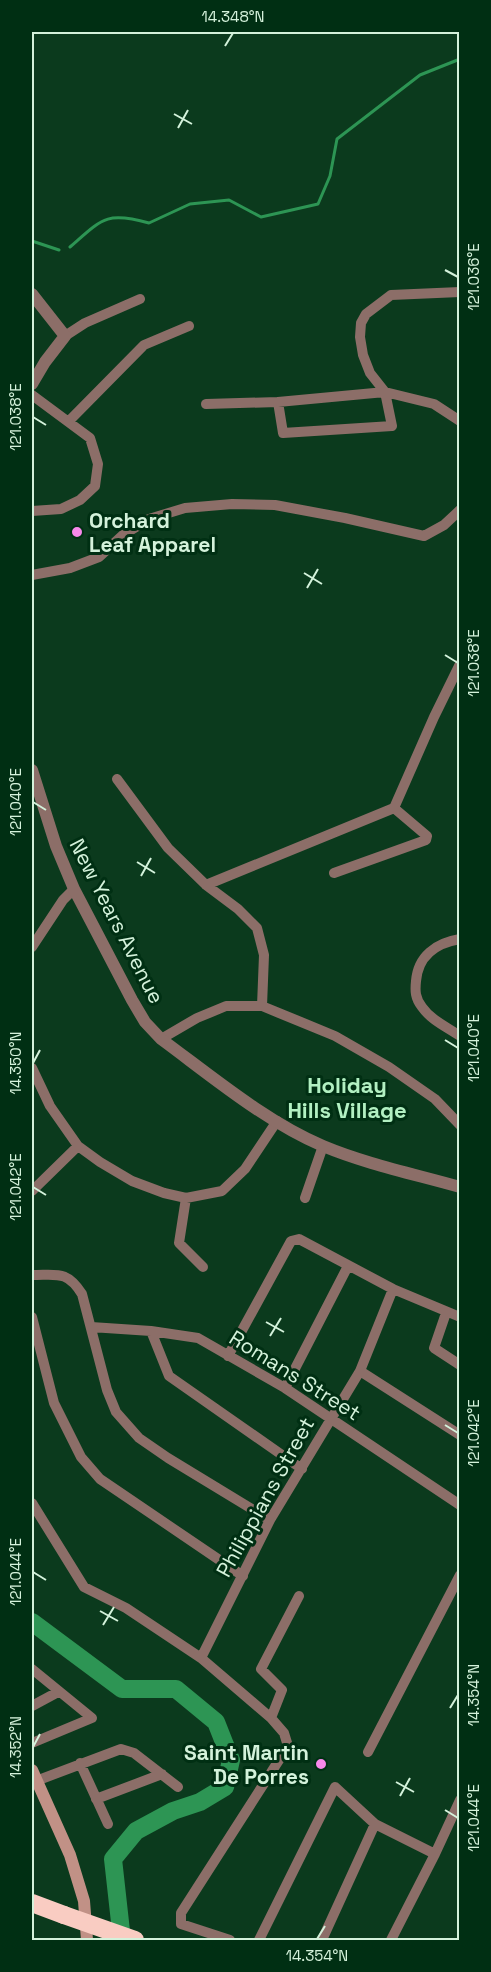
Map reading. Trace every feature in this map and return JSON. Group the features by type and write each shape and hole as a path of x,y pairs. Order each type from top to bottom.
{"highway":[{"path":"32,1903 135,1941"}],"main road":[{"path":"34,1776 70,1855 84,1901 87,1941"}],"street":[{"path":"278,402 283,433 392,426 385,392 370,373 363,355 360,337 361,323 366,315 390,294 459,292"},
{"path":"32,294 65,336"},
{"path":"32,384 65,336 85,323 140,299"},
{"path":"69,421 144,345 189,326"},
{"path":"206,404 278,402 385,392 434,404 459,421"},
{"path":"32,395 90,438 98,465 95,486 80,500 61,509 32,511"},
{"path":"32,575 70,568 99,557 123,535 149,519 185,508 232,504 275,505 424,536 444,525 459,510"},
{"path":"207,885 394,808 459,664"},
{"name":"New Years Avenue","path":"32,770 56,846 74,889 132,1000 146,1022 161,1039 277,1121 323,1146 389,1168 459,1187"},
{"path":"117,778 168,848 257,928 264,955 262,1006"},
{"path":"334,873 426,840 427,836 394,808"},
{"path":"32,946 63,900 74,889"},
{"path":"459,939 440,944 427,953 419,963 415,996 432,1018 459,1036"},
{"path":"161,1039 197,1018 226,1006 262,1006 335,1036 389,1067 435,1099 459,1125"},
{"path":"32,1068 50,1106 78,1146 132,1181 164,1193 186,1198 222,1191 245,1169 277,1121"},
{"path":"32,1191 78,1146"},
{"path":"305,1198 323,1146"},
{"path":"186,1198 179,1243 203,1267"},
{"path":"228,1356 291,1242 299,1239 393,1289 459,1317"},
{"path":"285,1388 348,1266"},
{"path":"32,1275 62,1275 74,1282 82,1294 106,1390 116,1412 139,1438 270,1520"},
{"name":"Philippians Street","path":"201,1658 270,1520 360,1371 393,1289"},
{"path":"446,1313 434,1348 459,1365"},
{"path":"32,1317 54,1403 81,1457 100,1479 243,1576"},
{"name":"Romans Street","path":"91,1327 151,1331 198,1338 285,1388 459,1506"},
{"path":"151,1331 169,1377 302,1469"},
{"path":"360,1371 459,1436"},
{"path":"32,1503 84,1587 126,1608 201,1658 271,1718 284,1733 288,1746 181,1913 181,1924 231,1941"},
{"path":"368,1752 459,1575"},
{"path":"271,1718 282,1690 261,1669 299,1596"},
{"path":"32,1669 92,1718 32,1743"},
{"path":"32,1706 58,1692"},
{"path":"34,1776 126,1749 177,1787"},
{"path":"80,1763 108,1824"},
{"path":"96,1799 162,1774"},
{"path":"259,1941 335,1787 375,1824 435,1854"},
{"path":"391,1941 459,1802"},
{"path":"322,1941 375,1824"}],"waterway":[{"path":"70,247 105,220 123,218 149,223 190,204 229,200 261,217 318,204 330,176 337,139 420,75 460,59"},
{"path":"32,241 59,250"},
{"path":"32,1622 122,1689 176,1689 216,1722 231,1760 225,1787 200,1802 173,1811 136,1831 113,1859 122,1940"}],"place":[{"name":"Orchard Leaf Apparel","path":"77,532"},
{"name":"Saint Martin De Porres","path":"321,1764"}],"district":[{"name":"Holiday Hills Village","path":"347,1098"}]}
